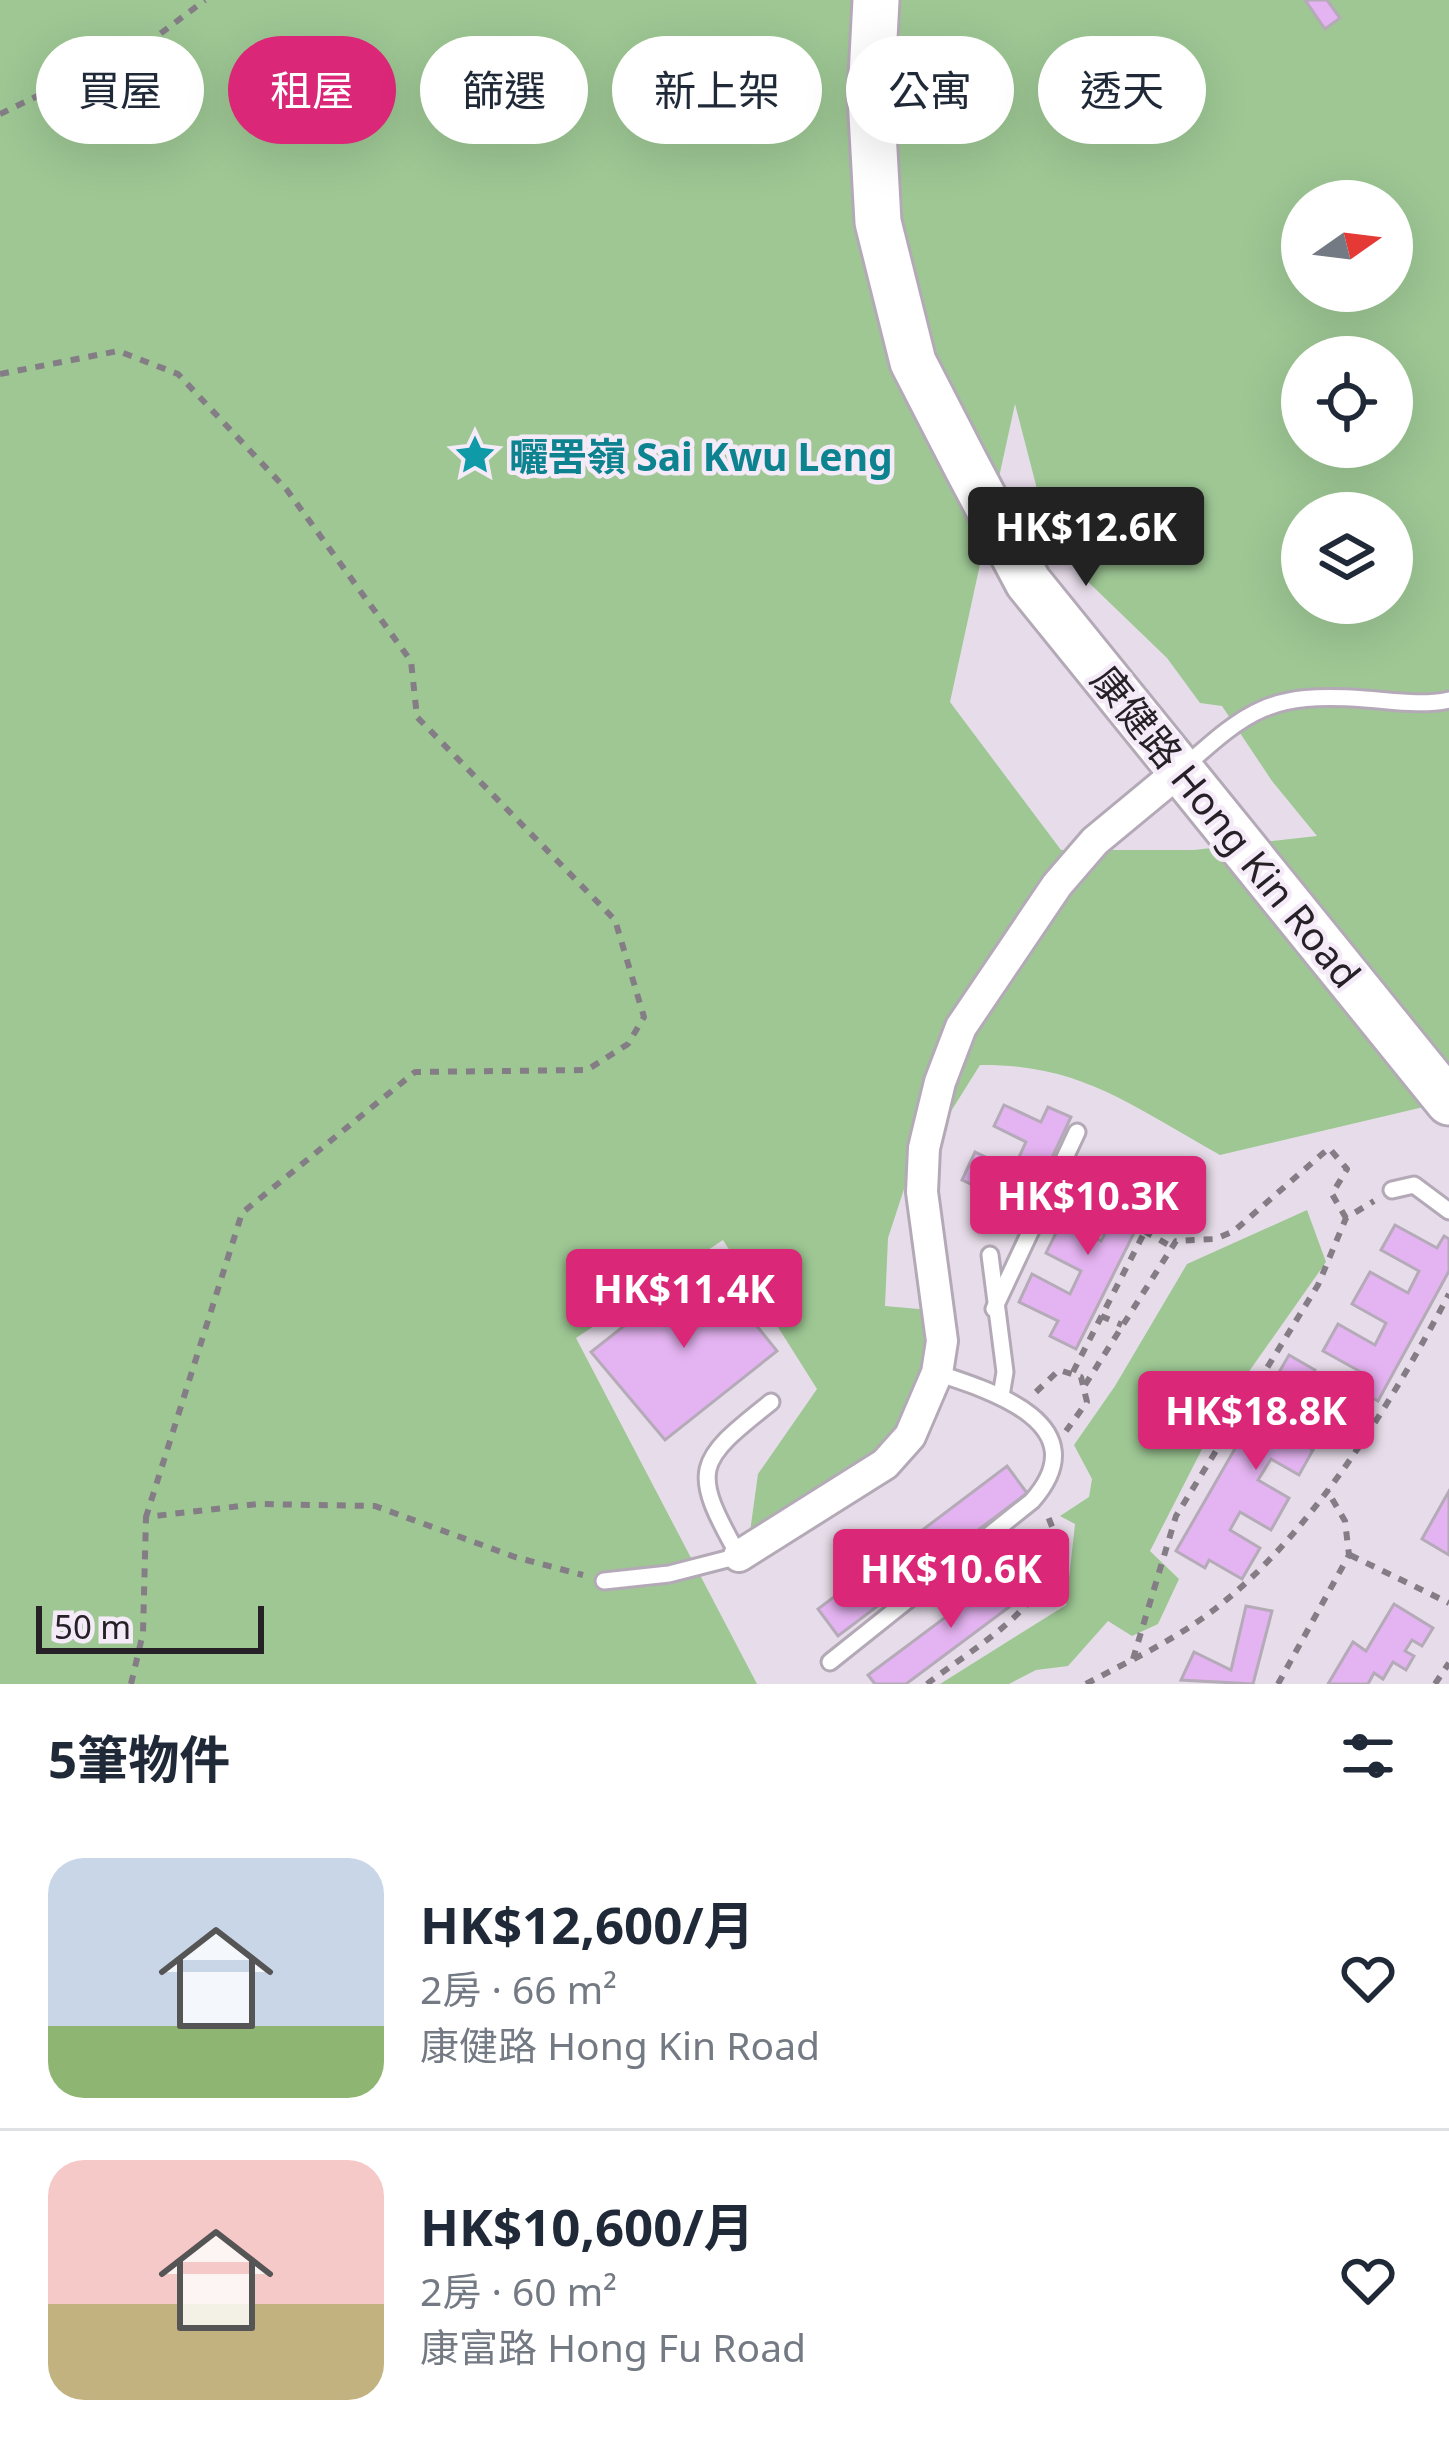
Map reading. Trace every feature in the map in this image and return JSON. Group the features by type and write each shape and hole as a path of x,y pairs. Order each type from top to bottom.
{"street":[{"name":"康健路 Hong Kin Road","path":"876,0 871,95 878,222 913,362 1028,582 1449,1102"},
{"path":"739,1556 898,1452 925,1407 937,1372 942,1312 922,1192 924,1148 940,1082 961,1027 1057,885 1095,841 1182,769"}],"lane":[{"path":"1182,769 1235,722 1262,706 1348,698 1432,704 1449,700"},
{"path":"994,1309 1078,1132"},
{"path":"1392,1190 1414,1185 1449,1210"},
{"path":"990,1255 1005,1378 1001,1396"},
{"path":"830,1662 1037,1496 1050,1473 1048,1435 1035,1415 1001,1396 937,1372"},
{"path":"604,1581 669,1574 739,1556 711,1502 707,1466 720,1442 771,1402"}],"path":[{"path":"0,114 148,43 205,0"},
{"path":"0,374 118,351 178,374 286,490 411,661 417,717 615,920 644,1017 628,1044 587,1070 415,1072 242,1214 146,1517 142,1633 131,1684"},
{"path":"1085,1385 1172,1247 1185,1238 1215,1239 1234,1231 1329,1148 1347,1169 1332,1194 1346,1218"},
{"path":"1133,1659 1176,1516 1318,1286 1346,1218 1392,1190"},
{"path":"1072,1372 1164,1194"},
{"path":"1144,1232 1172,1247"},
{"path":"1086,1684 1193,1625 1255,1575 1327,1490 1422,1345 1449,1294"},
{"path":"1101,1316 1122,1325"},
{"path":"1030,1399 1054,1373 1072,1372 1085,1385 1087,1402 1060,1438"},
{"path":"1278,1684 1349,1555 1345,1521 1327,1490"},
{"path":"146,1517 258,1504 375,1506 515,1557 604,1581"},
{"path":"1349,1555 1449,1603"},
{"path":"1435,1684 1449,1663"}],"green space":[{"path":"0,0 1449,0 1449,1101 1220,1155 1078,1080 980,1065 906,1183 888,1238 885,1306 930,1310 922,1368 887,1448 749,1539 758,1474 817,1389 723,1240 576,1338 757,1684 0,1684","holes":["1015,404 1045,520 1083,577 1167,658 1200,703 1222,706 1272,781 1317,836 1194,850 1061,850 950,702"]},
{"path":"1307,1210 1326,1262 1222,1410 1150,1551 1179,1579 1158,1624 1132,1636 1108,1621 1068,1666 1036,1670 1009,1684 940,1684 1066,1605 1075,1524 1060,1516 1089,1497 1092,1479 1074,1445 1187,1264"}],"building":[{"path":"1305,0 1327,0 1340,18 1325,29"},
{"path":"1004,1105 1041,1122 1048,1107 1071,1117 1019,1228 992,1215 1001,1198 962,1180 975,1152 1013,1170 1026,1142 994,1126"},
{"path":"1086,1173 1129,1195 1135,1182 1155,1191 1076,1349 1050,1336 1058,1321 1019,1302 1032,1274 1070,1294 1081,1271 1046,1253 1062,1221 1101,1241 1113,1219 1073,1199"},
{"path":"1395,1225 1437,1248 1444,1236 1449,1239 1449,1271 1378,1401 1353,1387 1361,1372 1323,1351 1338,1324 1375,1345 1386,1323 1352,1304 1370,1272 1408,1293 1419,1271 1381,1250"},
{"path":"705,1262 777,1351 665,1440 591,1352"},
{"path":"1289,1355 1315,1370 1310,1380 1342,1400 1330,1420 1297,1402 1281,1430 1313,1450 1299,1475 1271,1459 1258,1480 1289,1498 1271,1530 1240,1512 1230,1530 1260,1548 1242,1579 1209,1560 1205,1568 1176,1551"},
{"path":"1007,1466 1027,1493 838,1636 818,1609"},
{"path":"1449,1491 1449,1555 1422,1539"},
{"path":"1010,1569 1028,1593 906,1684 875,1684 868,1675"},
{"path":"1394,1604 1433,1628 1422,1646 1412,1640 1405,1651 1414,1656 1406,1670 1393,1662 1383,1679 1374,1673 1368,1684 1328,1684 1353,1642 1366,1651"},
{"path":"1246,1606 1272,1611 1253,1684 1181,1680 1194,1652 1231,1670"}],"place":[{"name":"曬罟嶺 Sai Kwu Leng","path":"475,455"}]}
